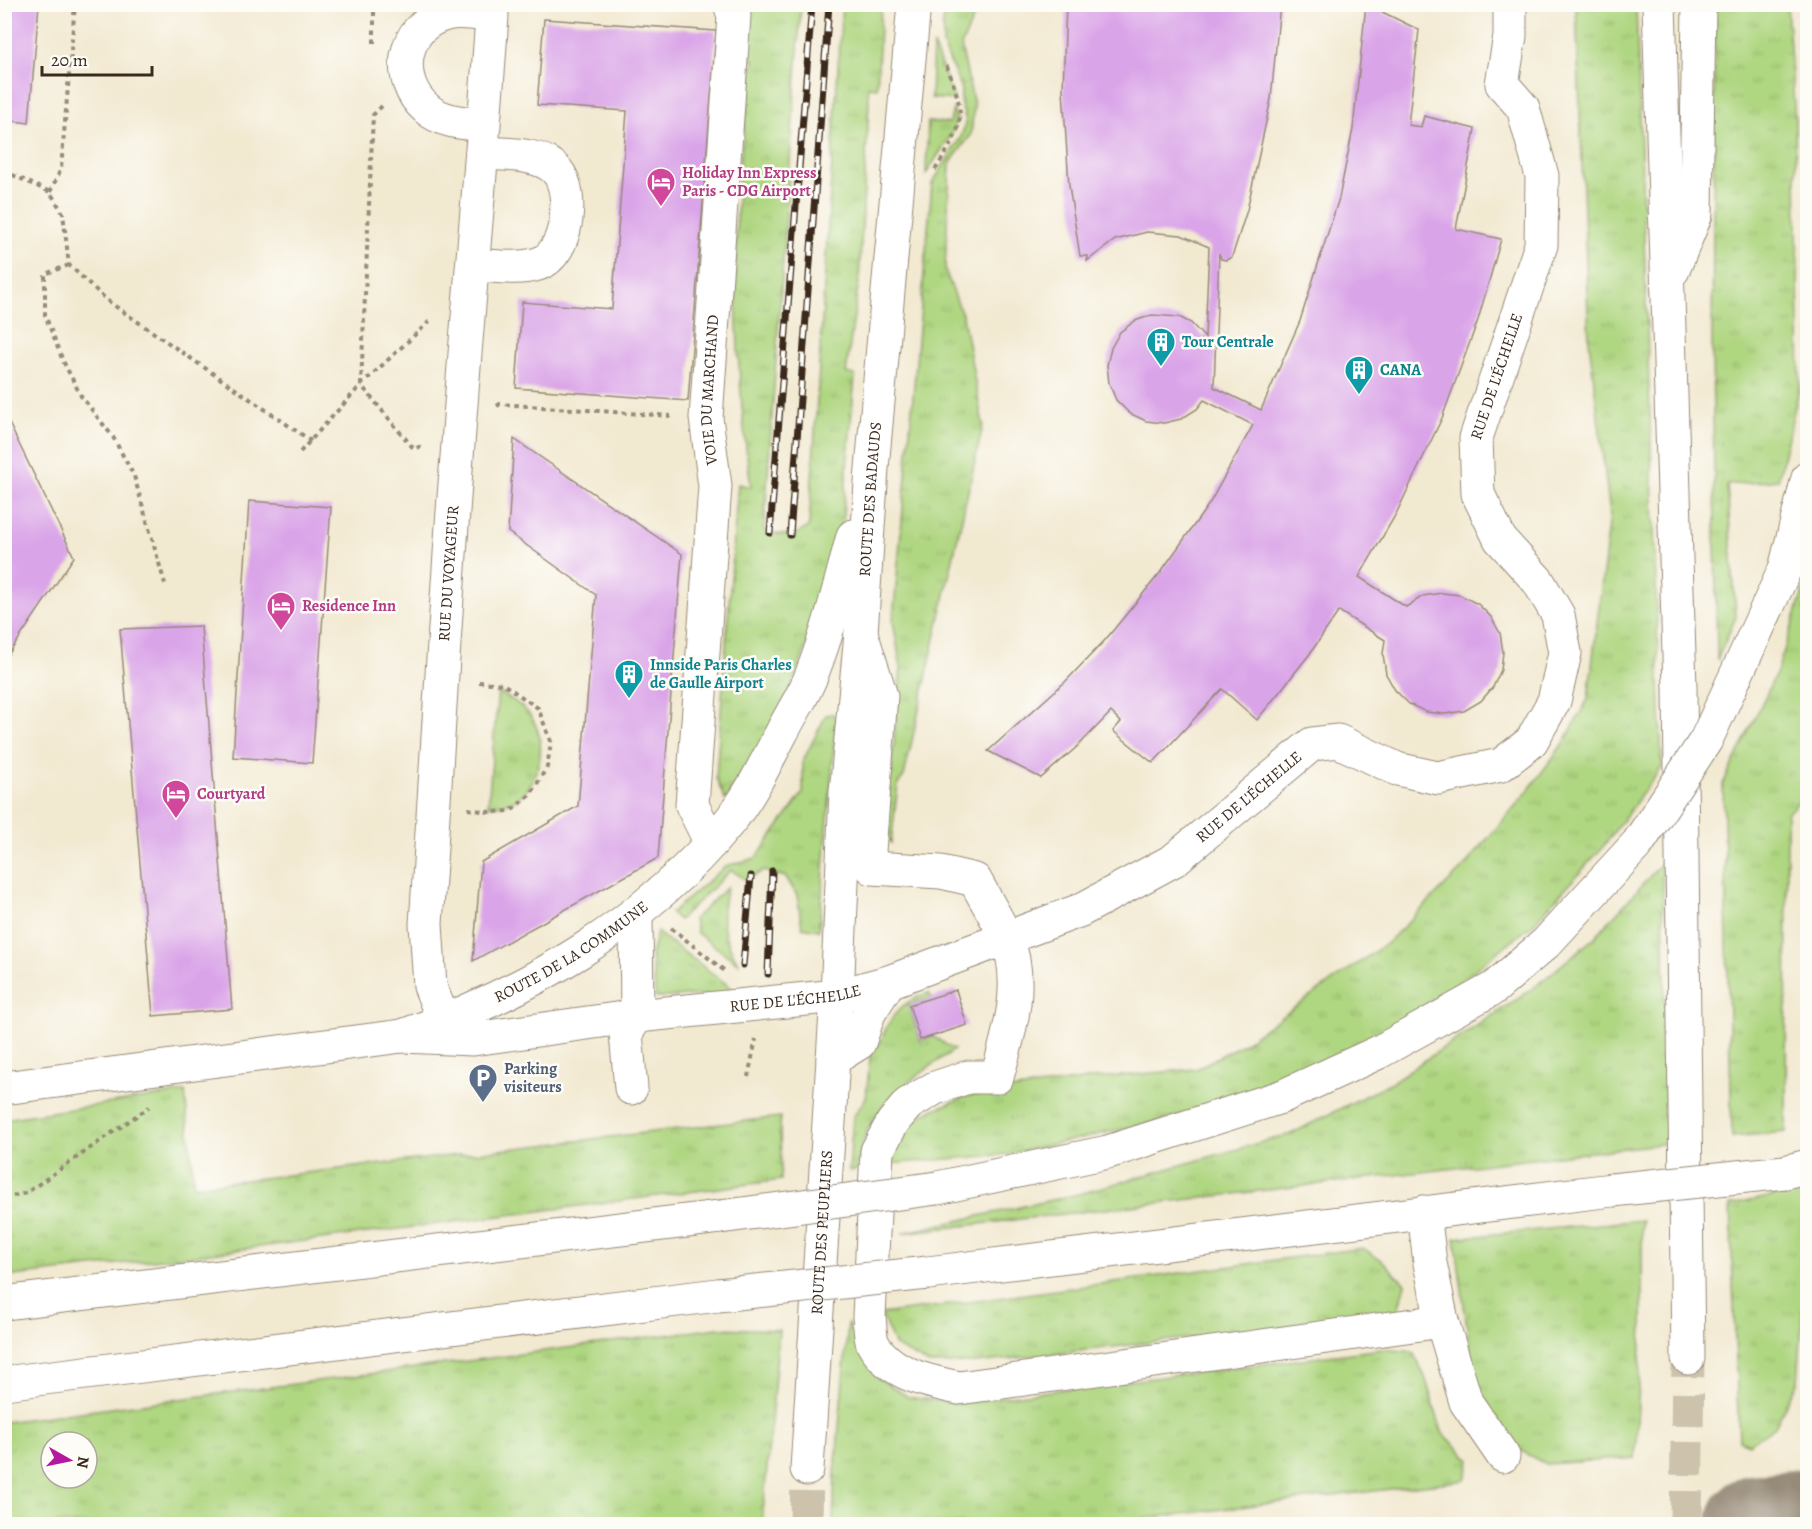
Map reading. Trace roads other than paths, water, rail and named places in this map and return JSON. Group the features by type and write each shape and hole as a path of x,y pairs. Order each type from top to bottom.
{"main road":[{"name":"VOIE DU MARCHAND","path":"711,843 692,805 714,486 706,418 734,16 730,4"},
{"name":"ROUTE DES BADAUDS","path":"837,996 846,792 861,633 872,468 914,4"},
{"path":"1659,4 1680,688 1688,1358"},
{"path":"1668,280 1696,214 1699,4"},
{"path":"473,265 539,264 557,250 565,231 565,188 557,171 542,160 483,139 427,109 416,96 407,79 406,54 415,35 428,21 447,13 506,10"},
{"name":"RUE DU VOYAGEUR","path":"444,1022 430,986 426,924 459,430 483,139 506,10"},
{"name":"RUE DE L'ÉCHELLE","path":"402,1036 473,1039 637,1016 837,996 890,982 1081,910 1174,860 1312,744 1338,741 1396,769 1438,778 1501,765 1531,742 1554,701 1565,653 1558,615 1538,581 1500,538 1478,494 1476,438 1541,245 1542,176 1523,108 1502,84 1510,20"},
{"name":"ROUTE DE LA COMMUNE","path":"4,1088 402,1036 444,1022 513,991 636,914 696,861 749,795 813,673 872,468"},
{"path":"4,1303 720,1217 937,1188 1108,1152 1281,1097 1379,1052 1494,988 1546,943 1638,843 1706,740 1785,569 1808,478"},
{"path":"861,633 881,696 869,851 872,868 941,872 975,880 1007,939 1016,993 997,1077 968,1077 935,1088 908,1104 893,1122 877,1151 868,1317 873,1344 892,1365 924,1381 959,1388 1442,1321"},
{"path":"636,914 637,1016 626,1033 643,1087"},
{"path":"833,1059 859,1043 869,1013 890,982"},
{"name":"ROUTE DES PEUPLIERS","path":"807,1469 837,996"},
{"path":"4,1383 718,1295 928,1273 1796,1169"},
{"path":"1424,1212 1430,1263 1442,1321 1466,1402 1503,1456"}],"tunnel":[{"path":"1686,1524 1688,1358"},
{"path":"806,1524 807,1469"}],"railway":[{"path":"770,533 812,4"},
{"path":"790,535 829,4"},
{"path":"768,974 772,871"},
{"path":"743,965 751,876"}],"place":[{"name":"Holiday Inn Express Paris - CDG Airport","path":"661,208"},
{"name":"Tour Centrale","path":"1161,368"},
{"name":"CANA","path":"1359,396"},
{"name":"Residence Inn","path":"281,632"},
{"name":"Innside Paris Charles de Gaulle Airport","path":"629,700"},
{"name":"Courtyard","path":"176,820"},
{"name":"Parking visiteurs","path":"483,1104"}]}
